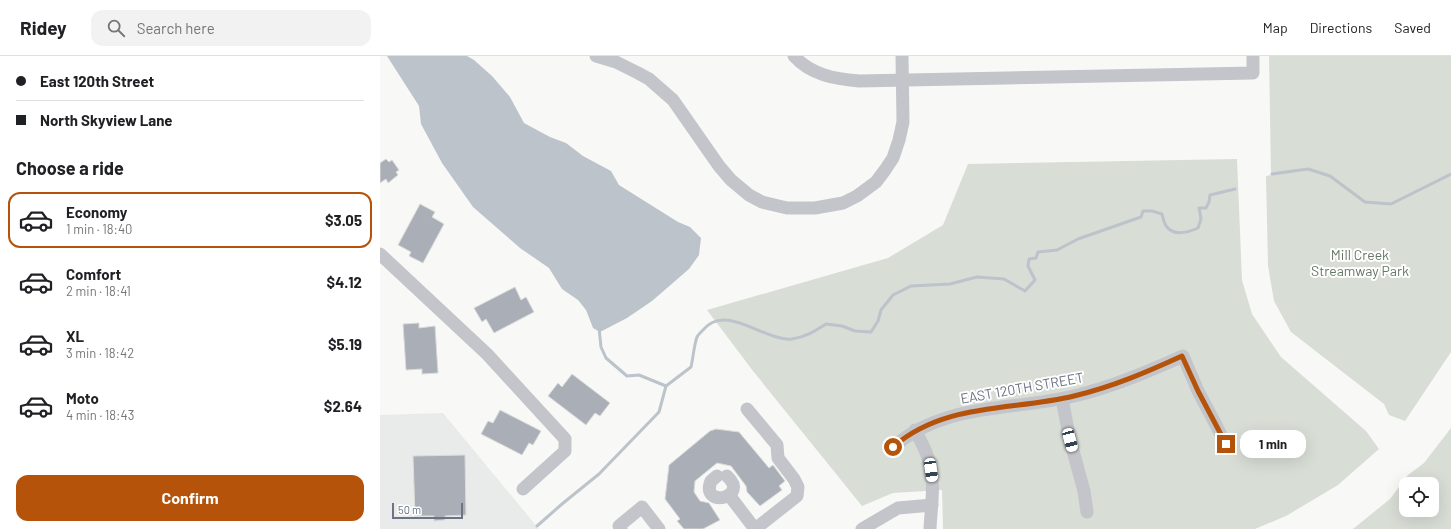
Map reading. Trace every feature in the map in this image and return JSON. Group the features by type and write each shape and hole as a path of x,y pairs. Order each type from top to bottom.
{"street":[{"path":"596,56 616,62 649,79 680,108 719,166 739,188 762,202 787,208 815,208 843,203 871,187 886,170 893,158 903,122 902,56"},
{"path":"794,56 811,70 823,75 842,80 860,81 1253,73 1252,56"},
{"path":"380,254 487,354 565,439 565,451 523,489"},
{"name":"EAST 120TH STREET","path":"893,447 915,430 943,419 979,411 1062,399 1121,382 1182,356 1198,391 1226,444"},
{"path":"1062,399 1070,440 1083,485 1087,512"},
{"path":"729,496 755,529 797,496 798,487 794,479 778,458 777,445 747,409"},
{"path":"915,430 929,460 932,481 930,529"},
{"path":"722,476 730,480 733,487 729,496 720,499 713,495 709,488 711,481 722,476"},
{"path":"862,529 898,508 932,505"},
{"path":"621,529 619,526 642,507 659,529"}],"shaded area":[{"path":"387,56 467,56 474,60 492,76 510,97 524,123 550,137 566,143 583,156 611,171 619,185 678,222 690,227 701,238 699,255 689,269 652,301 627,318 600,332 593,328 586,310 578,300 562,289 549,268 520,248 473,207 442,163 421,124 419,106"},
{"path":"443,413 539,529 380,529 380,415"}],"green space":[{"name":"Mill Creek Streamway Park","path":"1269,56 1451,56 1451,352 1405,421 1389,415 1384,404 1291,332 1274,301 1268,266 1266,176 1271,175"},
{"path":"1237,159 1242,280 1252,314 1281,357 1366,431 1379,449 1338,485 1286,516 1255,529 943,529 942,490 893,493 862,506 753,371 707,310 888,258 943,225 968,164"},
{"path":"1451,428 1451,529 1353,529 1390,499 1399,487 1399,517 1439,517 1439,477 1406,477 1424,463"}],"building":[{"path":"386,159 389,162 392,160 399,170 396,172 398,175 388,183 386,179 380,183 380,163"},
{"path":"420,204 435,212 432,217 444,224 423,263 409,256 411,252 398,245"},
{"path":"515,287 521,300 526,297 534,312 494,333 486,319 482,322 474,308"},
{"path":"419,323 419,328 435,326 438,373 422,374 422,369 406,370 403,324"},
{"path":"572,374 610,403 600,416 595,413 586,425 548,396 558,383 562,387"},
{"path":"500,410 541,431 533,445 529,443 522,455 481,434 488,421 493,423"},
{"path":"716,429 739,432 769,468 773,465 785,481 779,486 782,490 760,506 747,492 746,486 731,466 717,463 695,481 694,492 700,501 709,503 720,520 703,529 684,529 677,521 680,519 665,499 669,465 710,431"},
{"path":"465,455 466,515 445,516 445,520 434,521 434,516 415,516 413,456"}],"waterway":[{"path":"1272,174 1308,169 1330,176 1365,202 1391,204 1451,174"},
{"path":"537,526 599,474 659,412 666,386 691,367 697,337 712,322 723,320 734,321 770,335 792,339 806,335 826,324 842,326 855,331 871,332 878,321 881,310 893,295 911,286 950,284 977,277 1004,279 1025,291 1035,280 1028,266 1029,259 1036,258 1038,252 1057,250 1078,239 1141,217 1143,211 1152,211 1162,214 1166,226 1174,232 1182,233 1190,231 1198,228 1201,219 1199,208 1206,208 1210,195 1235,189"},
{"path":"599,328 601,347 606,358 627,376 639,375 666,386"}],"route":[{"path":"893,447 915,430 943,419 979,411 1062,399 1098,390 1121,382 1182,356 1198,391 1226,444"}]}
